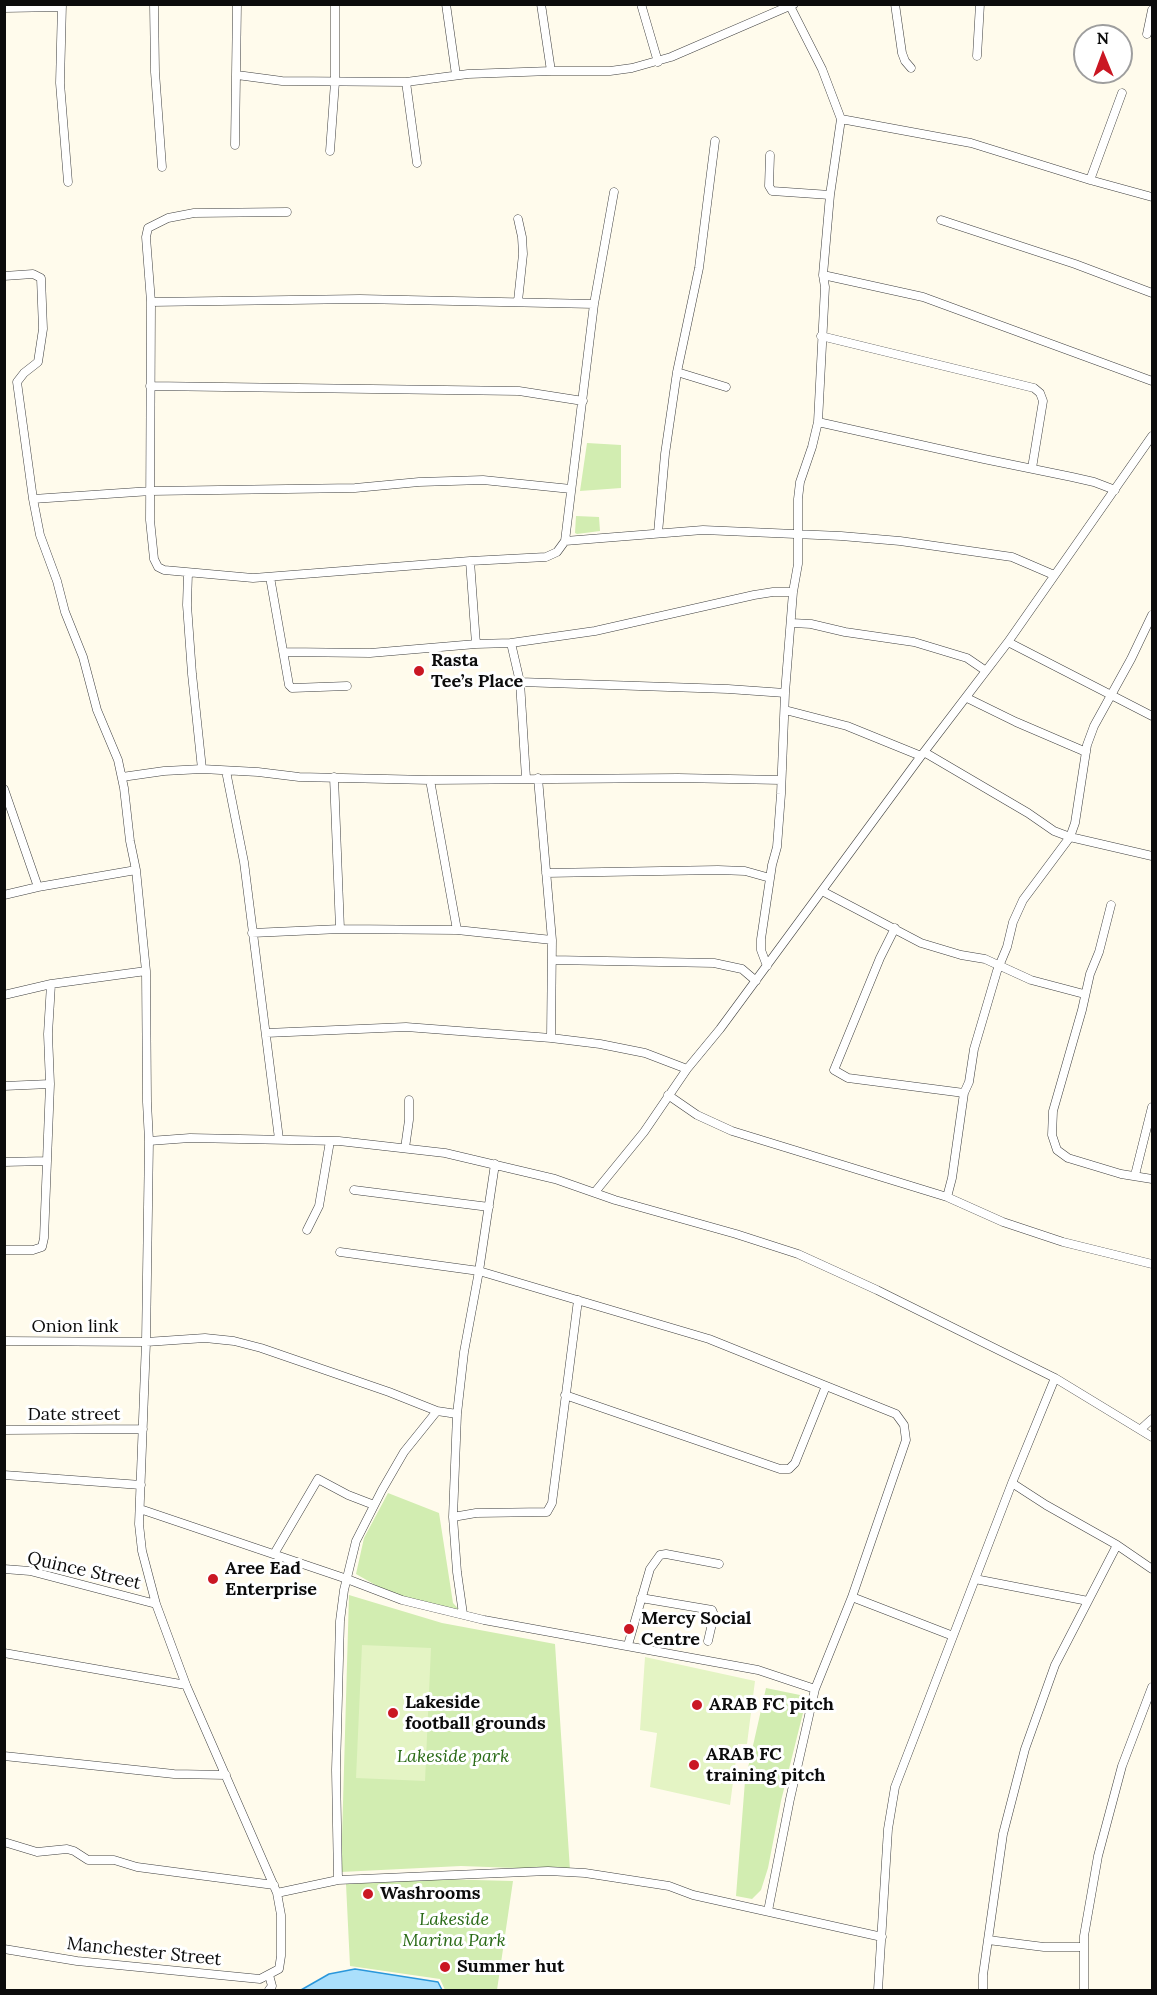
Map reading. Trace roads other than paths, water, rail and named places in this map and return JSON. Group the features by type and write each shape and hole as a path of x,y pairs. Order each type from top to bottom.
{"street":[{"path":"154,4 155,72 162,167"},
{"path":"235,145 237,4"},
{"path":"330,151 335,82 335,4"},
{"path":"446,4 456,75"},
{"path":"541,4 551,71"},
{"path":"641,4 658,62"},
{"path":"895,4 902,53 905,61 912,68"},
{"path":"977,56 980,4"},
{"path":"237,75 282,81 406,82 456,75 551,71 610,72 658,62 705,44 792,5 822,69 840,118 823,275 825,287 818,422 800,482 798,564 793,592 785,693 777,847 760,945 767,966"},
{"path":"4,8 62,6 60,83 68,182"},
{"path":"1147,34 1152,10"},
{"path":"406,82 417,163"},
{"path":"1090,180 1122,93"},
{"path":"840,118 971,142 1152,197"},
{"path":"658,533 665,454 677,372 699,268 715,141"},
{"path":"770,155 769,186 772,191 830,195"},
{"path":"287,212 194,213 168,218 148,228 146,237 151,302 150,520 154,559 158,567 164,570 253,578 546,557 557,552 565,541 594,304 614,192"},
{"path":"518,219 523,254 518,301"},
{"path":"941,220 1075,264 1152,293"},
{"path":"4,276 33,274 41,278 43,330 38,362 17,382 33,499 40,535 57,581 65,612 83,657 97,710 118,760 136,870 146,971 149,1141 146,1342 139,1524 142,1551 156,1604 186,1685 275,1889"},
{"path":"823,275 923,297 1152,381"},
{"path":"151,302 360,299 594,304"},
{"path":"821,336 1034,388 1043,400 1032,468"},
{"path":"677,372 726,387"},
{"path":"150,386 519,392 583,401"},
{"path":"818,422 1094,482 1115,490"},
{"path":"595,1192 644,1132 687,1069 720,1029 967,698 1152,436"},
{"path":"33,499 151,491 355,488 419,482 483,480 571,489"},
{"path":"565,541 703,530 841,536 900,541 1012,557 1054,575"},
{"path":"470,561 476,645"},
{"path":"188,573 192,674 202,769"},
{"path":"270,577 289,685 292,688 347,686"},
{"path":"284,652 370,653 511,643 595,631 754,595 793,592"},
{"path":"947,1197 964,1093 969,1082 974,1049 1007,947 1012,922 1023,900 1070,837 1075,823 1086,752 1094,726 1152,615"},
{"path":"792,623 812,624 845,632 914,642 968,658 986,671"},
{"path":"1008,642 1112,693 1152,716"},
{"path":"511,643 520,682 526,778"},
{"path":"520,682 785,693"},
{"path":"967,698 1086,752"},
{"path":"785,710 847,726 923,754 1028,813 1054,831 1070,837 1152,856"},
{"path":"122,777 202,769 299,777 430,780 526,778 781,780"},
{"path":"226,771 244,862 279,1139"},
{"path":"334,777 340,929"},
{"path":"538,778 552,940 551,1038"},
{"path":"430,780 456,930"},
{"path":"4,789 38,887"},
{"path":"4,895 136,870"},
{"path":"546,873 718,870 745,871 770,878"},
{"path":"822,891 921,943 961,956 985,959 1031,980 1084,994"},
{"path":"1111,905 1099,952 1084,994 1082,1010 1053,1111 1052,1135 1058,1150 1068,1158 1121,1174 1152,1179"},
{"path":"895,928 880,958 834,1070 848,1078 964,1093"},
{"path":"252,933 340,929 456,930 552,940"},
{"path":"552,960 714,963 742,969 756,981"},
{"path":"4,995 51,984 146,971"},
{"path":"4,1250 33,1250 42,1247 44,1238 51,984"},
{"path":"266,1033 406,1027 551,1038 645,1053 687,1069"},
{"path":"4,1086 50,1084"},
{"path":"668,1095 697,1115 732,1131 947,1197 1003,1222 1063,1242 1152,1264"},
{"path":"405,1148 409,1100"},
{"path":"1135,1175 1152,1107"},
{"path":"149,1141 190,1138 279,1139 405,1148 445,1153 555,1179 615,1200 798,1254 877,1290 1055,1378 1152,1437"},
{"path":"307,1230 319,1206 330,1141"},
{"path":"4,1162 47,1161"},
{"path":"463,1614 453,1517 457,1413 464,1352 495,1164"},
{"path":"354,1190 489,1207"},
{"path":"340,1252 479,1270 709,1339 896,1414 904,1425 906,1440 852,1597 815,1689 768,1911"},
{"path":"453,1517 476,1513 547,1512 552,1503 578,1300"},
{"name":"Onion link","path":"4,1341 146,1342 205,1338 234,1341 261,1347 437,1411 457,1413"},
{"path":"878,1990 888,1829 895,1787 1055,1378"},
{"path":"565,1395 780,1469 789,1469 795,1463 826,1386"},
{"path":"338,1880 336,1770 340,1621 347,1579 356,1541 374,1505 404,1452 437,1411"},
{"path":"1140,1429 1152,1419"},
{"name":"Date street","path":"4,1430 143,1429"},
{"path":"4,1475 141,1485"},
{"path":"274,1554 318,1479 348,1495 374,1505"},
{"path":"1012,1483 1152,1569"},
{"path":"140,1509 402,1600 504,1624 758,1670 815,1689"},
{"path":"983,1990 1003,1834 1025,1749 1055,1665 1116,1545"},
{"path":"628,1646 650,1569 660,1555 666,1554 718,1564"},
{"name":"Quince Street","path":"4,1569 30,1571 156,1604"},
{"path":"975,1579 1088,1601"},
{"path":"852,1597 953,1636"},
{"path":"641,1598 712,1610 714,1615 708,1641"},
{"path":"4,1653 186,1685"},
{"path":"1084,1990 1084,1936 1098,1856 1122,1766 1152,1687"},
{"path":"4,1756 174,1774 226,1775"},
{"path":"4,1842 37,1852 67,1849 88,1860 114,1860 137,1867 275,1889 338,1880 548,1871 585,1873 669,1886 693,1895 882,1937"},
{"name":"Manchester Street","path":"4,1949 77,1961 260,1979 279,1969 281,1915 275,1889"},
{"path":"988,1940 1044,1947 1084,1947"},
{"path":"269,1975 272,1986 269,1990"}],"water":[{"path":"355,1969 438,1982 442,1990 301,1990 329,1974"}],"place":[{"name":"Rasta Tee’s Place","path":"419,671"},
{"name":"Aree Ead Enterprise","path":"213,1579"},
{"name":"Mercy Social Centre","path":"629,1629"},
{"name":"ARAB FC pitch","path":"697,1705"},
{"name":"Lakeside football grounds","path":"393,1713"},
{"name":"ARAB FC training pitch","path":"694,1765"},
{"name":"Washrooms","path":"368,1894"},
{"name":"Summer hut","path":"445,1967"}],"park label":[{"name":"Lakeside park","path":"453,1757"},
{"name":"Lakeside Marina Park","path":"454,1930"}]}
